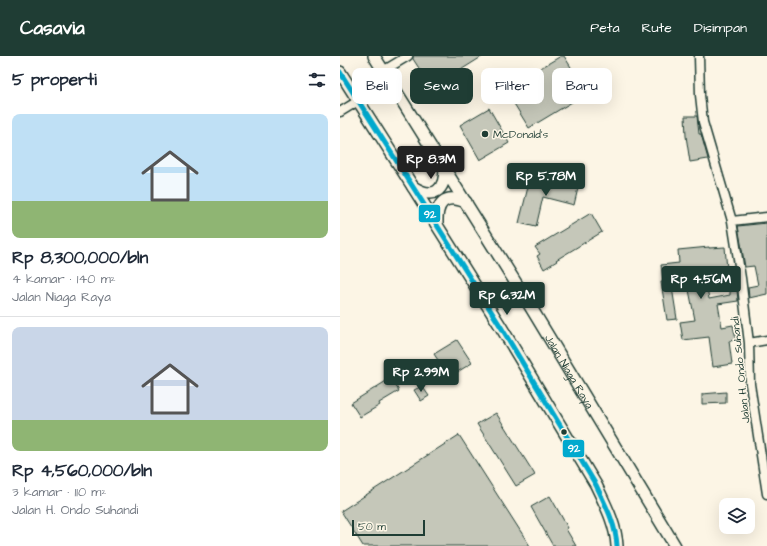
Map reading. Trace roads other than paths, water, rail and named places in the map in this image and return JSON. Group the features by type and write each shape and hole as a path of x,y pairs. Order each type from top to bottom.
{"main road":[{"name":"Jalan Niaga Raya","path":"374,56 382,68"},
{"path":"340,72 352,91"},
{"name":"Jalan Niaga Raya","path":"402,100 528,302 675,546"},
{"path":"360,104 414,187 501,327 596,485 609,512 617,546"},
{"path":"414,187 423,193 432,193 440,188 445,180 445,168"},
{"path":"437,225 437,214 440,205 443,202 456,198 466,202"}],"street":[{"path":"389,68 408,56"},
{"name":"Jalan H. Ondo Suhandi","path":"699,56 700,95 703,122 732,221 749,343 750,384 767,494"},
{"path":"340,112 353,104"},
{"path":"732,221 767,217"},
{"path":"749,343 767,340"}],"place":[{"name":"McDonald's","path":"485,134"}]}
